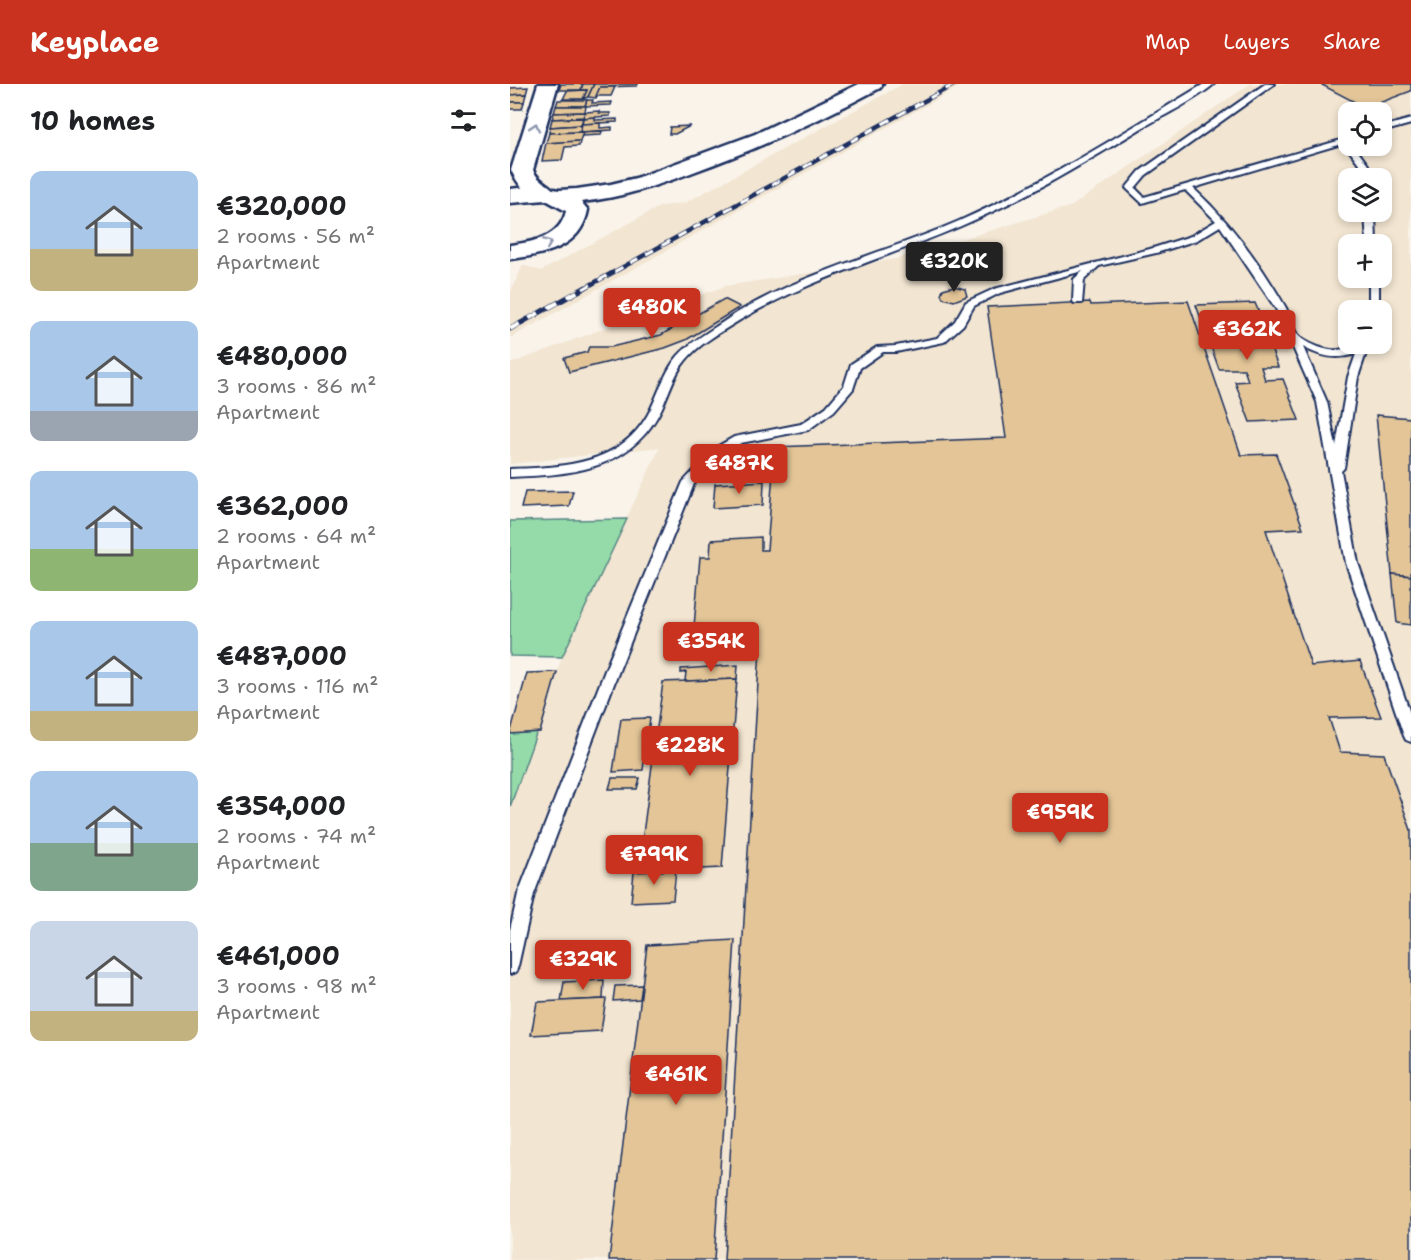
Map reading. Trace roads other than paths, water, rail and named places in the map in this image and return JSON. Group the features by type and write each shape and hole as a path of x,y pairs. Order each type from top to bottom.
{"main road":[{"path":"548,84 522,170 528,183 570,202 577,210 577,220"},
{"path":"511,252 545,245 561,238 572,229 588,207 608,194 771,136 873,84"},
{"path":"510,196 608,194"}],"lane":[{"path":"510,473 572,470 594,465 630,444 648,424 681,359 709,337 767,301 834,270 959,224 1039,186 1210,84"},
{"path":"1270,84 1143,173 1130,188 1142,200 1338,145"},
{"path":"1392,127 1411,121"},
{"path":"1187,187 1222,221 1281,309 1322,402 1352,563 1411,736"},
{"path":"510,966 526,894 613,668 689,482 719,451 738,440 804,427 830,409 849,387 855,366 880,349 896,350 940,340 959,323 970,304 997,291 1153,251 1194,238 1222,221"},
{"path":"1078,301 1079,279 1096,264"},
{"path":"1293,335 1309,348 1328,355 1346,354"},
{"path":"1336,479 1353,377 1361,354"}],"railway":[{"path":"583,289 955,84"},
{"path":"510,329 586,287"}]}
